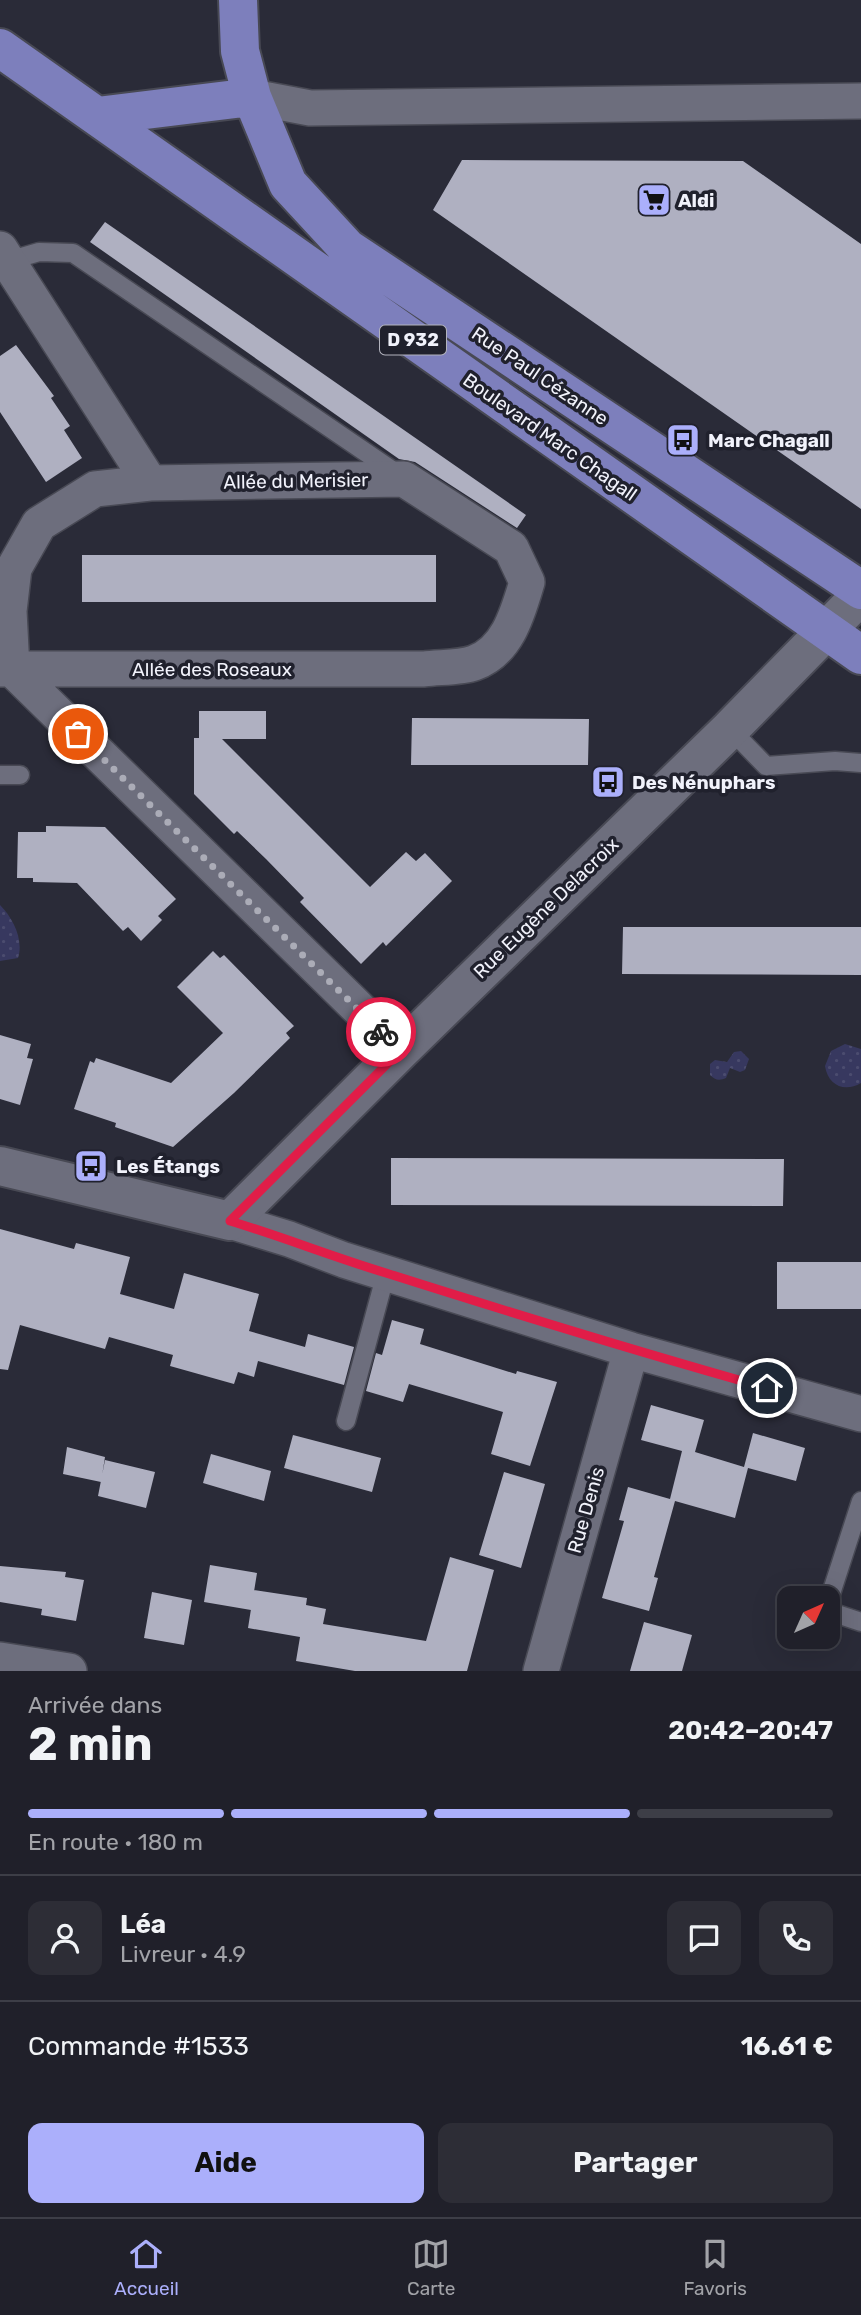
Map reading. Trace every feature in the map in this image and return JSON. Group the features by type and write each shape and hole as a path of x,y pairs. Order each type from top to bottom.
{"main road":[{"name":"Rue Paul Cézanne","path":"238,0 240,51 252,97 288,184 347,248 861,593"},
{"name":"Boulevard Marc Chagall","path":"0,48 827,630"},
{"path":"97,116 252,97"},
{"name":"D 932","path":"827,630 861,654"}],"street":[{"path":"252,97 310,108 861,102"},
{"path":"4,255 150,483"},
{"name":"Allée du Merisier","path":"6,669 4,605 13,568 39,524 95,489 150,483 404,479"},
{"name":"Allée des Roseaux","path":"6,669 424,669 475,663 500,645 516,619 527,582 511,548 404,479"},
{"name":"Rue Eugène Delacroix","path":"230,1221 730,729 861,593"},
{"path":"6,669 401,1050"},
{"path":"0,1166 230,1221 631,1350 861,1414"},
{"name":"Rue Denis","path":"541,1671 631,1350"},
{"path":"0,1660 69,1671"}],"lane":[{"path":"4,255 73,253 404,479"},
{"path":"730,729 766,766 835,761 861,764"},
{"path":"0,775 20,775"},
{"path":"346,1421 386,1273"},
{"path":"833,1586 861,1502"},
{"path":"840,1615 861,1622"}],"shaded area":[{"path":"0,905 13,923 20,944 18,958 0,961"},
{"path":"845,1044 861,1049 861,1083 849,1087 833,1082 825,1066 831,1051"},
{"path":"741,1051 749,1059 745,1070 740,1072 730,1068 726,1078 721,1079 710,1075 710,1064 715,1060 727,1062 734,1052"}],"building":[{"path":"462,160 743,161 861,244 861,509 433,210"},
{"path":"105,222 526,515 517,528 415,462 399,459 90,242"},
{"path":"16,345 54,396 51,398 70,426 64,430 82,458 46,482 0,412 0,356"},
{"path":"82,555 436,555 436,602 82,602"},
{"path":"199,711 266,711 266,739 222,739 370,887 406,852 416,861 425,853 452,881 386,946 383,942 361,964 300,902 304,898 266,859 237,831 234,834 194,794 194,738 199,738"},
{"path":"412,718 589,719 588,765 411,765"},
{"path":"46,826 105,827 176,899 158,916 162,920 141,941 128,927 123,931 77,883 33,882 33,878 17,878 18,832 46,832"},
{"path":"623,927 861,927 861,975 622,974"},
{"path":"213,951 220,958 224,955 294,1026 286,1033 290,1038 173,1147 115,1127 116,1123 74,1109 90,1061 94,1063 96,1058 171,1083 223,1033 177,987"},
{"path":"0,1035 31,1044 27,1058 33,1059 20,1105 0,1099"},
{"path":"391,1158 784,1159 783,1206 391,1205"},
{"path":"0,1229 74,1249 76,1243 130,1257 120,1294 174,1309 184,1273 259,1294 249,1331 305,1347 308,1334 354,1347 344,1385 258,1361 254,1377 238,1372 234,1384 170,1366 173,1355 109,1337 105,1349 20,1325 8,1370 0,1369"},
{"path":"777,1262 861,1262 861,1309 777,1309"},
{"path":"392,1320 424,1329 420,1344 516,1374 517,1371 557,1382 530,1466 491,1454 503,1412 409,1384 403,1402 366,1391 376,1353 382,1355"},
{"path":"651,1405 704,1420 695,1452 744,1467 753,1433 805,1448 796,1481 748,1468 735,1518 675,1501 654,1577 658,1578 649,1611 602,1598 624,1521 619,1520 628,1487 670,1499 682,1451 641,1440"},
{"path":"293,1435 381,1458 372,1492 284,1468"},
{"path":"67,1447 105,1457 101,1482 63,1474"},
{"path":"211,1454 271,1471 264,1501 203,1483"},
{"path":"105,1460 155,1472 146,1508 98,1496"},
{"path":"504,1472 545,1484 521,1568 479,1555"},
{"path":"450,1557 494,1570 467,1671 355,1671 296,1661 300,1637 248,1628 254,1590 307,1598 306,1605 326,1609 323,1624 426,1641"},
{"path":"210,1565 257,1573 251,1610 204,1602"},
{"path":"0,1566 66,1572 65,1577 84,1580 76,1621 41,1615 42,1609 0,1602"},
{"path":"152,1592 192,1600 184,1645 144,1638"},
{"path":"644,1622 692,1635 682,1671 630,1671"}],"way so far":[{"path":"78,734 381,1032"}],"place":[{"name":"Aldi","path":"654,200"},
{"name":"Marc Chagall","path":"683,440"},
{"name":"Des Nénuphars","path":"608,782"},
{"name":"Les Étangs","path":"91,1166"}],"route":[{"path":"381,1032 401,1050 230,1221 289,1238 344,1260 631,1350 767,1388"}]}
